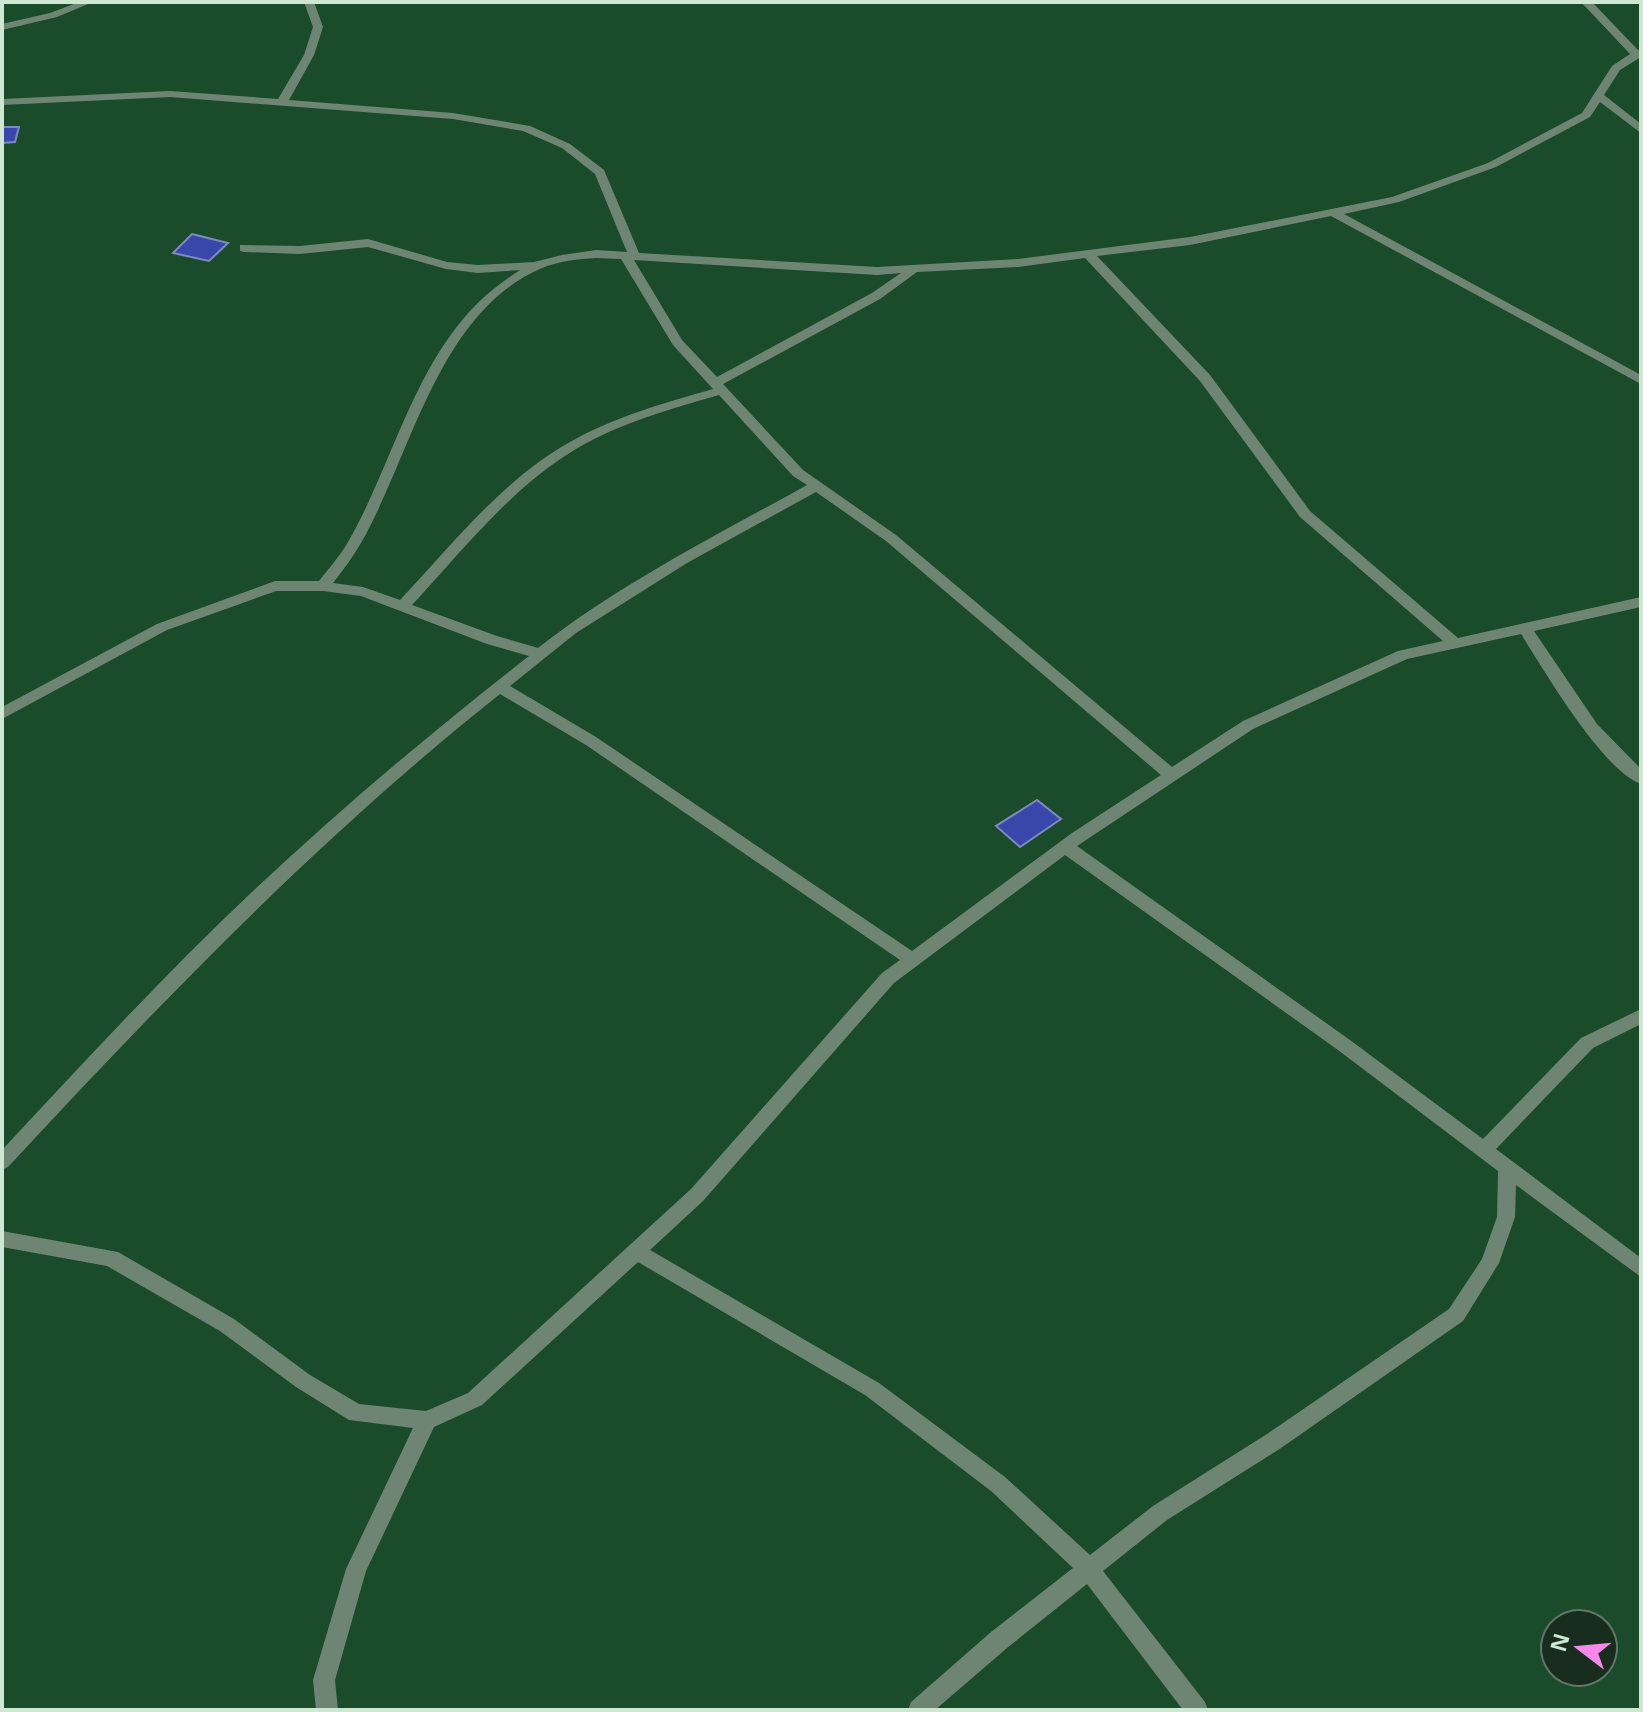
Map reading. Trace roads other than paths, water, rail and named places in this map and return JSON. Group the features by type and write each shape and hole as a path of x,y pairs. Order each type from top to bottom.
{"street":[{"path":"2,27 53,15 88,2"},
{"path":"282,102 309,55 318,27 309,2"},
{"path":"323,586 357,539 418,403 459,330 495,291 539,265 562,257 596,254 877,271 1018,263 1190,241 1395,200 1492,165 1586,115 1616,68 1638,52 1586,2"},
{"path":"2,102 170,94 282,102 453,116 526,128 566,146 600,172 630,256 677,342 798,473 891,538 1172,776"},
{"path":"1598,95 1641,130"},
{"path":"1332,212 1641,380"},
{"path":"244,248 300,250 368,243 446,265 478,269 539,265"},
{"path":"1088,254 1205,378 1305,514 1456,644"},
{"path":"403,606 499,507 553,458 605,429 719,386 876,296 914,269"},
{"path":"2,1162 257,897 499,687 571,630 682,560 816,486"},
{"path":"2,714 162,627 275,586 323,586 363,592 492,640 541,654"},
{"path":"2,1239 111,1258 227,1325 303,1381 356,1413 427,1420 475,1399 697,1195 888,978 1066,847 1248,725 1403,655 1641,602"},
{"path":"1526,630 1567,698 1614,756 1641,778"},
{"path":"499,687 591,741 912,960"},
{"path":"1066,847 1344,1045 1641,1269"},
{"path":"1484,1150 1587,1043 1641,1016"},
{"path":"919,1710 999,1640 1160,1513 1274,1441 1456,1315 1490,1263 1506,1217 1507,1166"},
{"path":"636,1251 872,1389 998,1484 1089,1569 1197,1710"},
{"path":"327,1710 324,1680 356,1569 427,1420"}]}
